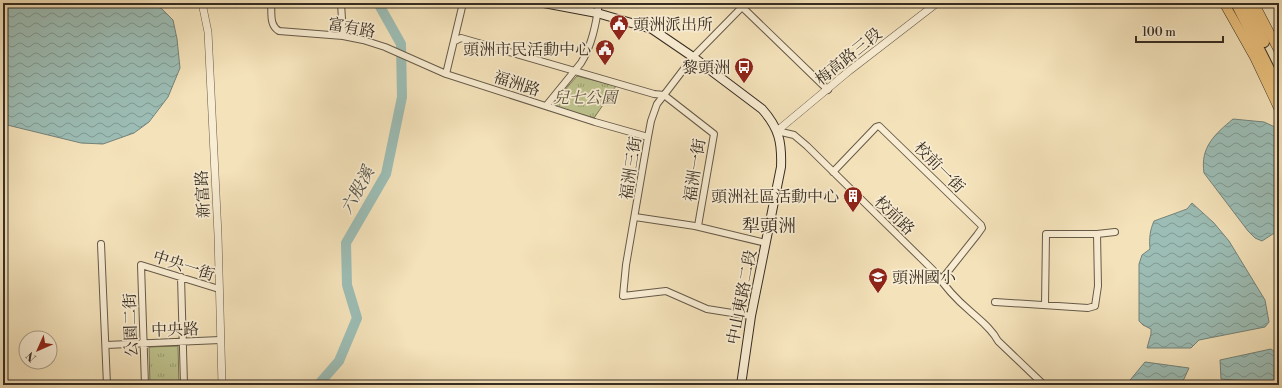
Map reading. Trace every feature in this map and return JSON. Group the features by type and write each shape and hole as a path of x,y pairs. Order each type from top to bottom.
{"highway":[{"path":"1236,3 1279,89"},
{"path":"1245,3 1279,73"}],"main road":[{"name":"中山東路二段","path":"544,3 598,13 652,29 694,57 762,109 770,118 781,146 780,167 751,316 741,385"},
{"path":"1224,3 1255,58 1279,109"},
{"path":"1254,3 1279,51"}],"street":[{"name":"新富路","path":"202,3 208,32 218,234 222,385"},
{"name":"富有路","path":"271,3 272,24 274,28 279,30 344,36 363,40 385,47 446,74"},
{"path":"341,3 344,36"},
{"path":"446,74 463,3"},
{"name":"福洲路","path":"446,74 546,106 581,63 592,36 599,3"},
{"name":"梅高路三段","path":"776,131 828,90 855,66 937,3"},
{"path":"742,4 828,90"},
{"name":"福洲三街","path":"742,4 694,57 664,95 655,110 648,137 626,265 623,296 666,291 707,310 751,316"},
{"name":"福洲一街","path":"454,41 461,38 654,94 664,95 714,134 698,226"},
{"path":"546,106 648,137"},
{"name":"校前一街","path":"833,172 876,127 879,126 981,225 982,228 977,235 940,280"},
{"name":"校前路","path":"776,131 794,135 807,146 936,273 940,280 967,309 994,333 998,341 1044,385"},
{"path":"635,218 698,226 766,243"},
{"path":"1045,305 1046,234 1097,234 1115,232"},
{"path":"995,302 1088,308 1095,306 1098,286 1097,234"},
{"path":"100,244 107,385"},
{"name":"中央一街","path":"141,265 219,289"},
{"name":"公園二街","path":"141,265 145,385"},
{"path":"181,277 184,385"},
{"name":"中央路","path":"106,345 220,340"}],"green space":[{"name":"兒七公園","path":"577,76 616,86 594,118 558,108 555,101"},
{"path":"178,346 179,385 150,385 149,347"}],"water":[{"path":"3,3 132,3 161,8 173,20 177,39 180,68 168,97 149,122 134,133 103,144 81,143 3,124"},
{"path":"1233,119 1264,122 1277,128 1279,135 1279,230 1262,241 1255,238 1248,231 1204,173 1204,156 1210,142 1220,130"},
{"path":"1192,203 1214,223 1229,241 1265,300 1269,322 1265,327 1199,340 1191,348 1147,348 1151,329 1139,321 1139,264 1142,255 1150,249 1150,234 1154,221 1187,209"},
{"path":"1271,349 1279,355 1279,383 1221,379 1220,360"},
{"path":"1145,362 1189,368 1184,379 1178,385 1126,385"}],"waterway":[{"name":"六股溪","path":"318,385 339,361 357,318 347,285 346,243 386,174 402,97 401,44 378,3"}],"place":[{"name":"頭洲派出所","path":"619,41"},
{"name":"頭洲市民活動中心","path":"605,66"},
{"name":"黎頭洲","path":"744,84"},
{"name":"頭洲社區活動中心","path":"853,213"},
{"name":"頭洲國小","path":"878,294"}],"district":[{"name":"犁頭洲","path":"769,226"}]}
